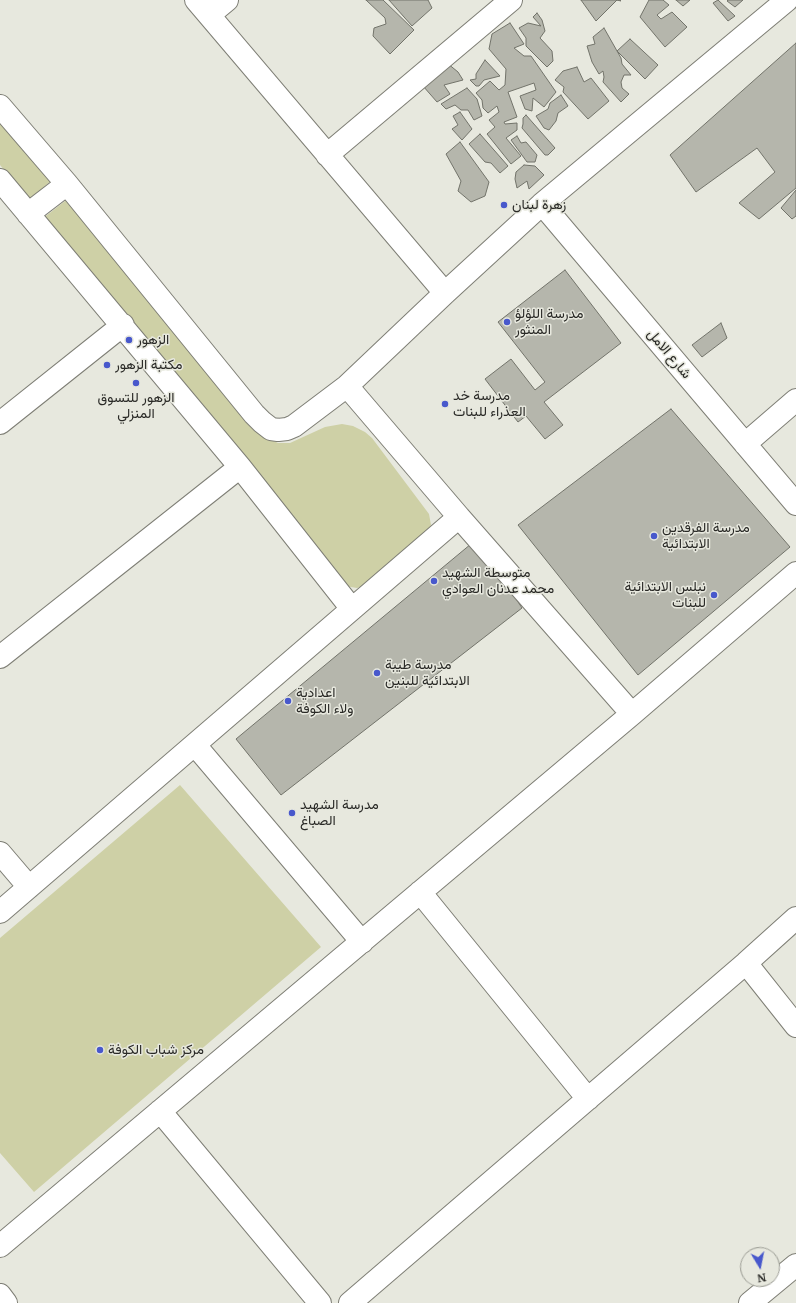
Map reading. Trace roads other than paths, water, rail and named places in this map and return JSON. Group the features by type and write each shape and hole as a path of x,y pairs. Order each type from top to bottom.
{"street":[{"path":"227,0 203,8 445,293"},
{"path":"327,155 511,0"},
{"path":"0,106 67,184 254,414 271,429 283,429 294,426 347,386 542,204 787,0"},
{"path":"1,184 122,325 240,467 352,609"},
{"path":"28,214 67,184"},
{"name":"شارع الامل","path":"542,204 796,504"},
{"path":"0,423 122,325"},
{"path":"347,386 459,517 632,714"},
{"path":"745,444 796,400"},
{"path":"0,657 240,467"},
{"path":"0,912 459,517"},
{"path":"0,1246 632,714 796,573"},
{"path":"195,745 362,942"},
{"path":"0,853 29,887"},
{"path":"420,892 588,1099"},
{"path":"350,1303 746,964 796,918"},
{"path":"746,964 796,1026"},
{"path":"160,1111 320,1303"},
{"path":"750,1303 796,1265"},
{"path":"0,1295 6,1303"}],"place":[{"name":"زهرة لبنان","path":"504,205"},
{"name":"مدرسة اللؤلؤ المنثور","path":"507,322"},
{"name":"الزهور","path":"129,340"},
{"name":"مكتبة الزهور","path":"107,365"},
{"name":"الزهور للتسوق المنزلي","path":"136,383"},
{"name":"مدرسة خد العذراء للبنات","path":"445,404"},
{"name":"مدرسة الفرقدين الابتدائية","path":"654,536"},
{"name":"متوسطة الشهيد محمد عدنان العوادي","path":"434,581"},
{"name":"نبلس الابتدائية للبنات","path":"714,595"},
{"name":"مدرسة طيبة الابتدائية للبنين","path":"377,673"},
{"name":"اعدادية ولاء الكوفة","path":"288,701"},
{"name":"مدرسة الشهيد الصباغ","path":"292,813"},
{"name":"مركز شباب الكوفة","path":"100,1050"}]}
